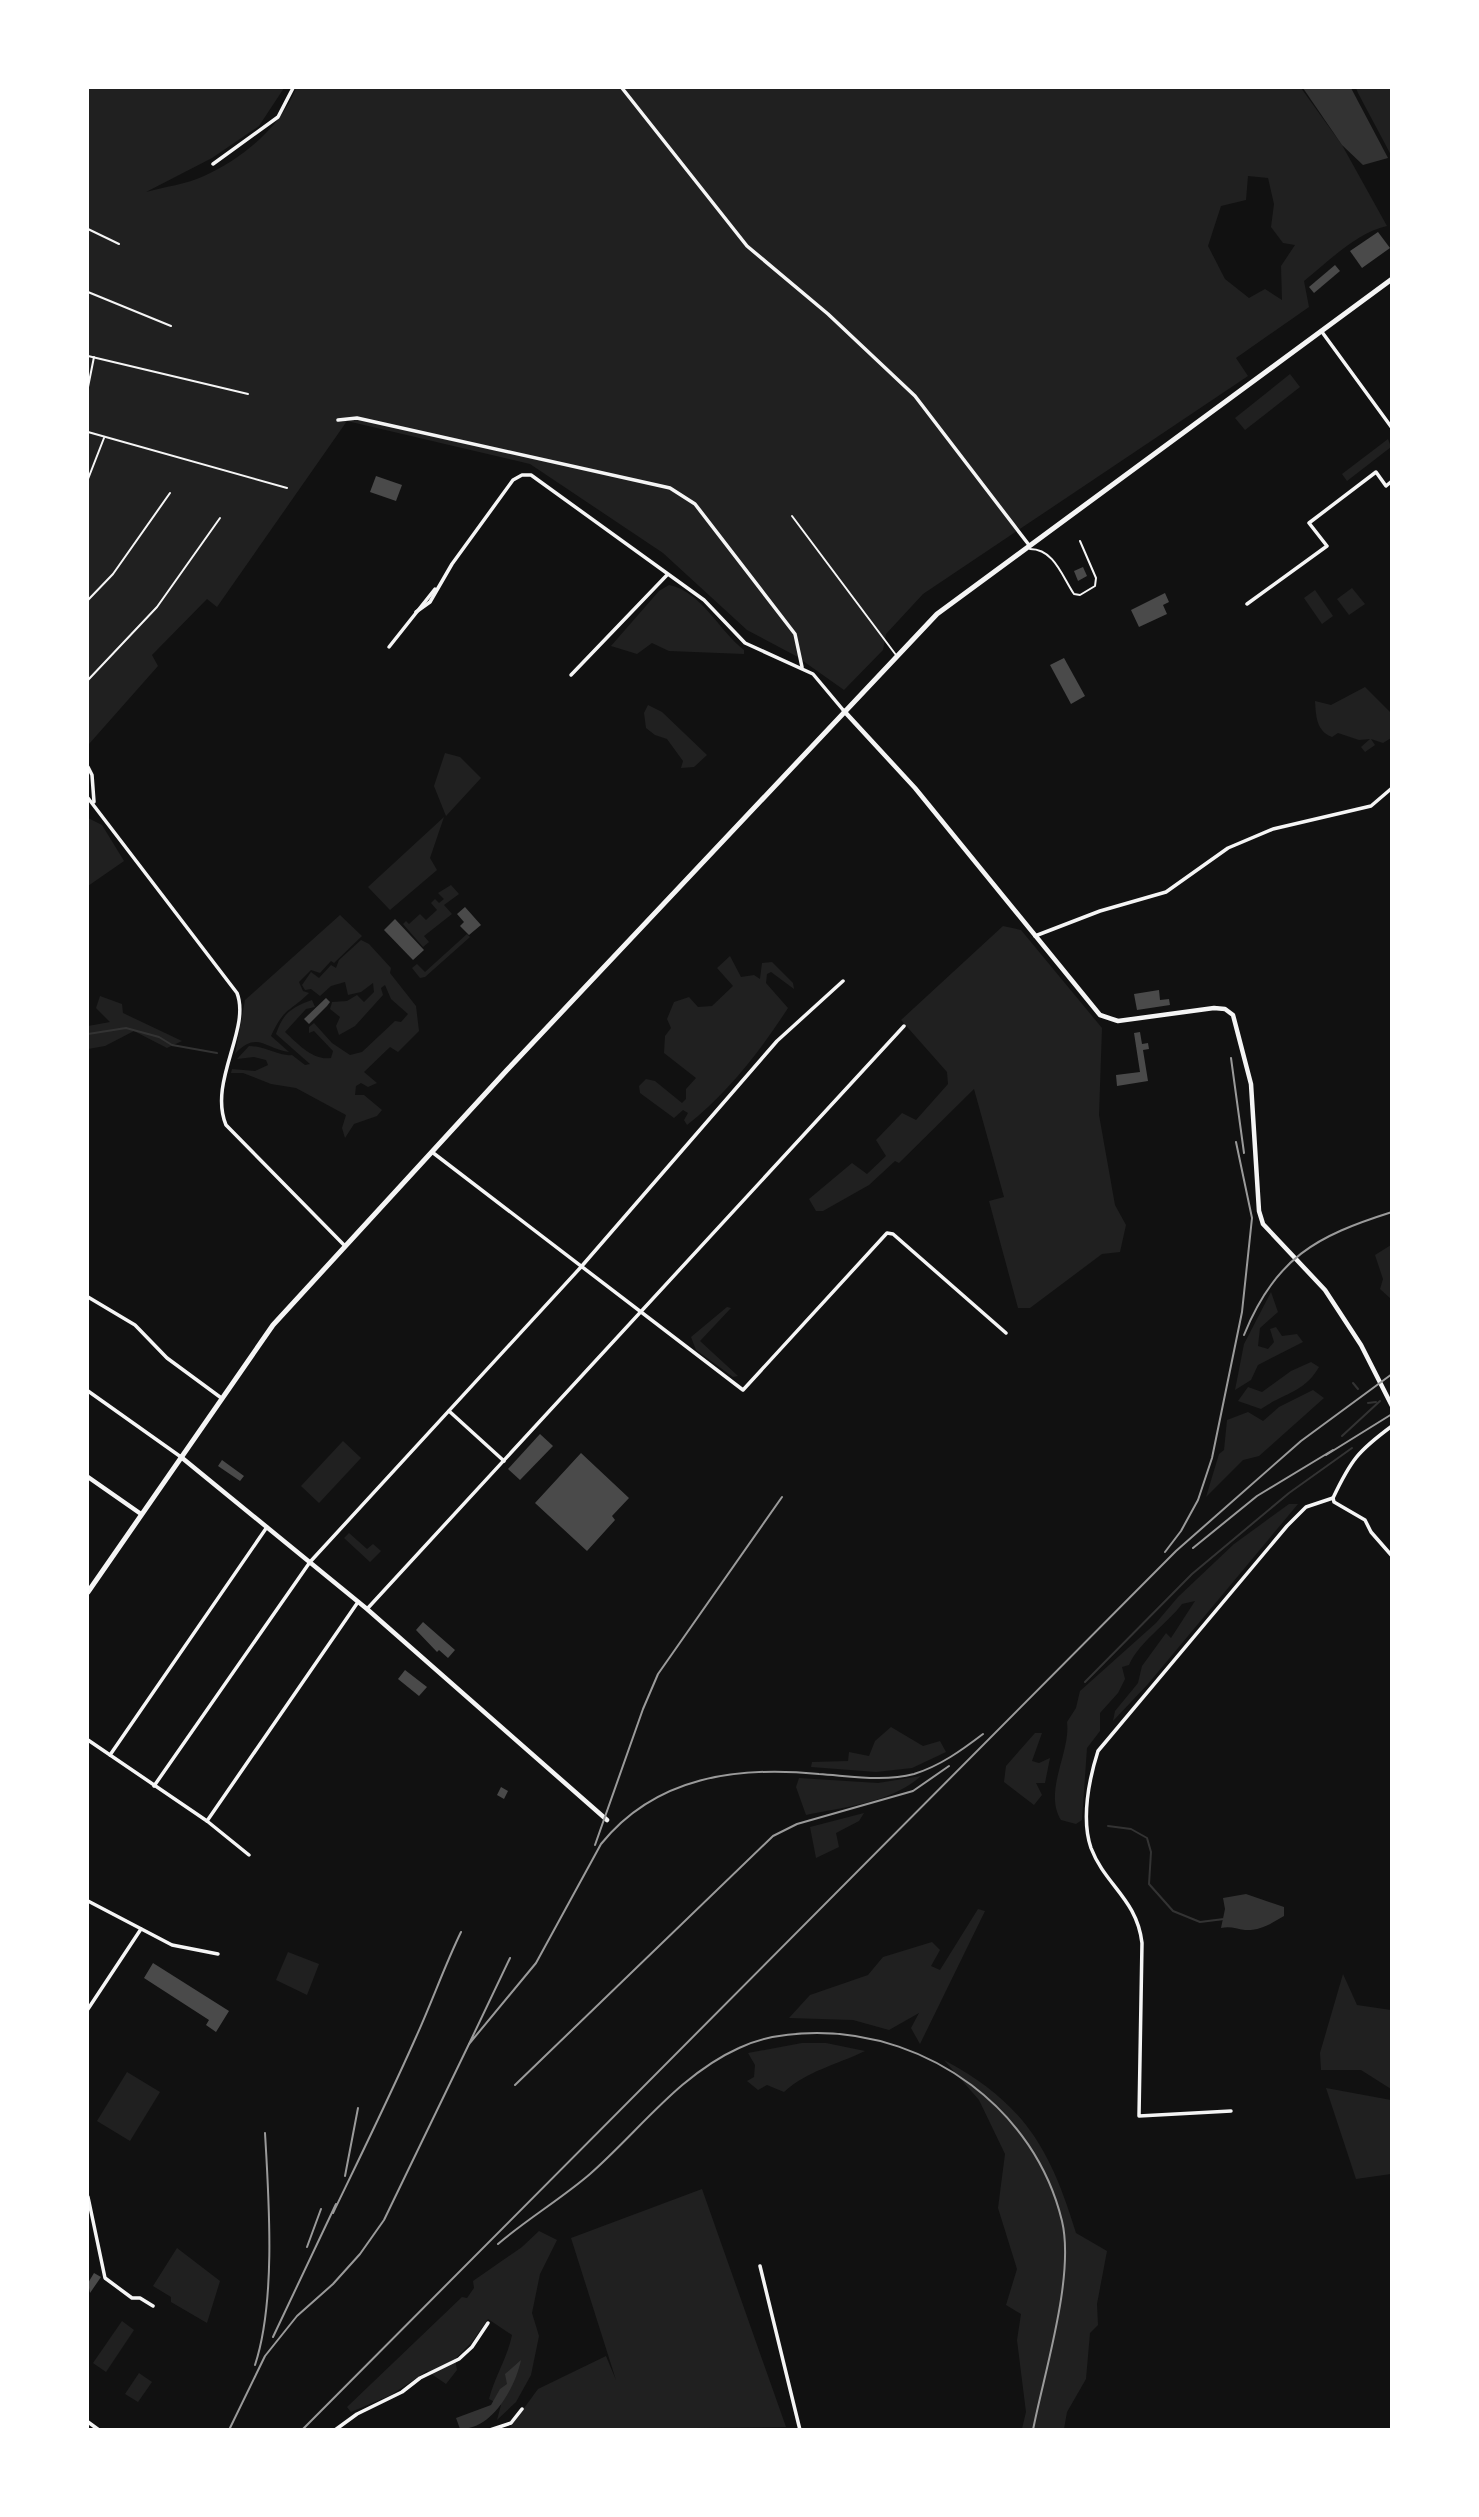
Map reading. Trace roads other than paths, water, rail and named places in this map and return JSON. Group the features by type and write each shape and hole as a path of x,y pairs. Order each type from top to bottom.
{"main road":[{"path":"88,1592 220,1397 273,1325 896,655 937,614 1391,279"}],"street":[{"path":"213,164 278,117 293,88"},
{"path":"622,88 747,246 828,314 915,396 1029,545"},
{"path":"1322,332 1391,428"},
{"path":"338,420 357,418 670,488 695,504 796,634 800,642 802,667"},
{"path":"1247,604 1327,546 1309,523 1376,472 1386,486 1391,481"},
{"path":"389,647 416,612 429,602 513,480 522,475 531,475 704,600 746,643 813,674 915,788 1085,999 1108,1020 1118,1021 1202,1008 1224,1009 1233,1015 1251,1084 1259,1211 1263,1224 1325,1290 1361,1345 1391,1406"},
{"path":"571,676 667,575"},
{"path":"88,767 92,775 94,804"},
{"path":"1035,936 1100,911 1166,892 1228,848 1273,829 1371,806 1391,788"},
{"path":"88,798 237,993 239,1012 221,1092 222,1115 226,1125 345,1246"},
{"path":"154,1786 310,1562 581,1267 777,1041 843,981"},
{"path":"367,1609 641,1315 904,1026"},
{"path":"432,1152 641,1315 743,1390 887,1233 892,1234 1006,1334"},
{"path":"88,1297 135,1325 167,1358 220,1397"},
{"path":"88,1391 181,1457 268,1526 367,1609 607,1820"},
{"path":"449,1411 505,1461"},
{"path":"1333,1498 1349,1464 1360,1449 1391,1426"},
{"path":"88,1477 141,1514"},
{"path":"1333,1498 1334,1502 1365,1520 1371,1532 1391,1556"},
{"path":"1231,2111 1139,2116 1140,1924 1130,1904 1091,1848 1088,1824 1089,1778 1098,1751 1287,1526 1306,1507 1320,1500 1333,1498"},
{"path":"110,1755 268,1526"},
{"path":"207,1821 358,1602"},
{"path":"88,1740 207,1821 249,1855"},
{"path":"88,1901 172,1945 218,1954"},
{"path":"88,2009 141,1929"},
{"path":"88,2197 105,2278 132,2298 140,2298 153,2306"},
{"path":"760,2266 800,2430"},
{"path":"335,2430 357,2414 459,2359 472,2347 488,2323"},
{"path":"490,2430 512,2423 522,2409"},
{"path":"88,2422 99,2430"}],"lane":[{"path":"88,229 119,244"},
{"path":"88,292 170,326"},
{"path":"88,356 248,394"},
{"path":"88,387 94,357"},
{"path":"88,432 287,488"},
{"path":"88,479 104,437"},
{"path":"88,600 113,574 170,493"},
{"path":"792,516 896,655"},
{"path":"88,680 157,607 220,517"},
{"path":"1023,550 1042,550 1049,554 1074,594 1080,596 1095,586 1096,578 1080,541"}],"waterway":[{"path":"88,1034 126,1028 159,1037 172,1045 217,1053"},
{"path":"1353,1383 1358,1389"},
{"path":"1342,1436 1380,1401"},
{"path":"1368,1403 1376,1402"},
{"path":"1085,1682 1192,1574 1289,1493 1352,1448"},
{"path":"1108,1826 1131,1829 1147,1838 1151,1852 1149,1884 1173,1911 1200,1922 1224,1919"}],"railway":[{"path":"1231,1058 1244,1153"},
{"path":"1165,1552 1181,1531 1198,1500 1212,1458 1242,1312 1252,1218 1236,1142"},
{"path":"1244,1335 1270,1287 1284,1269 1301,1254 1341,1231 1392,1212"},
{"path":"302,2430 1176,1551 1301,1441 1392,1374"},
{"path":"1326,1455 1392,1414"},
{"path":"1193,1548 1257,1496 1333,1450"},
{"path":"595,1845 658,1674 782,1497"},
{"path":"510,1958 469,2044 536,1963 601,1844 623,1821 647,1803 700,1780 729,1775 789,1772 891,1778 914,1774 942,1762 983,1734"},
{"path":"515,2085 773,1836 797,1824 913,1791 949,1766"},
{"path":"333,2213 422,2024 461,1932"},
{"path":"498,2244 590,2174 678,2088 717,2059 739,2048 777,2036 817,2033 859,2036 899,2047 937,2063 971,2085 1002,2112 1028,2144 1048,2181 1062,2221 1064,2269 1057,2325 1033,2430"},
{"path":"229,2430 265,2356 297,2316 333,2284 360,2254 384,2220 469,2044"},
{"path":"345,2176 358,2108"},
{"path":"255,2365 262,2339 268,2281 269,2219 265,2133"},
{"path":"273,2337 336,2204"},
{"path":"307,2247 321,2209"}]}
